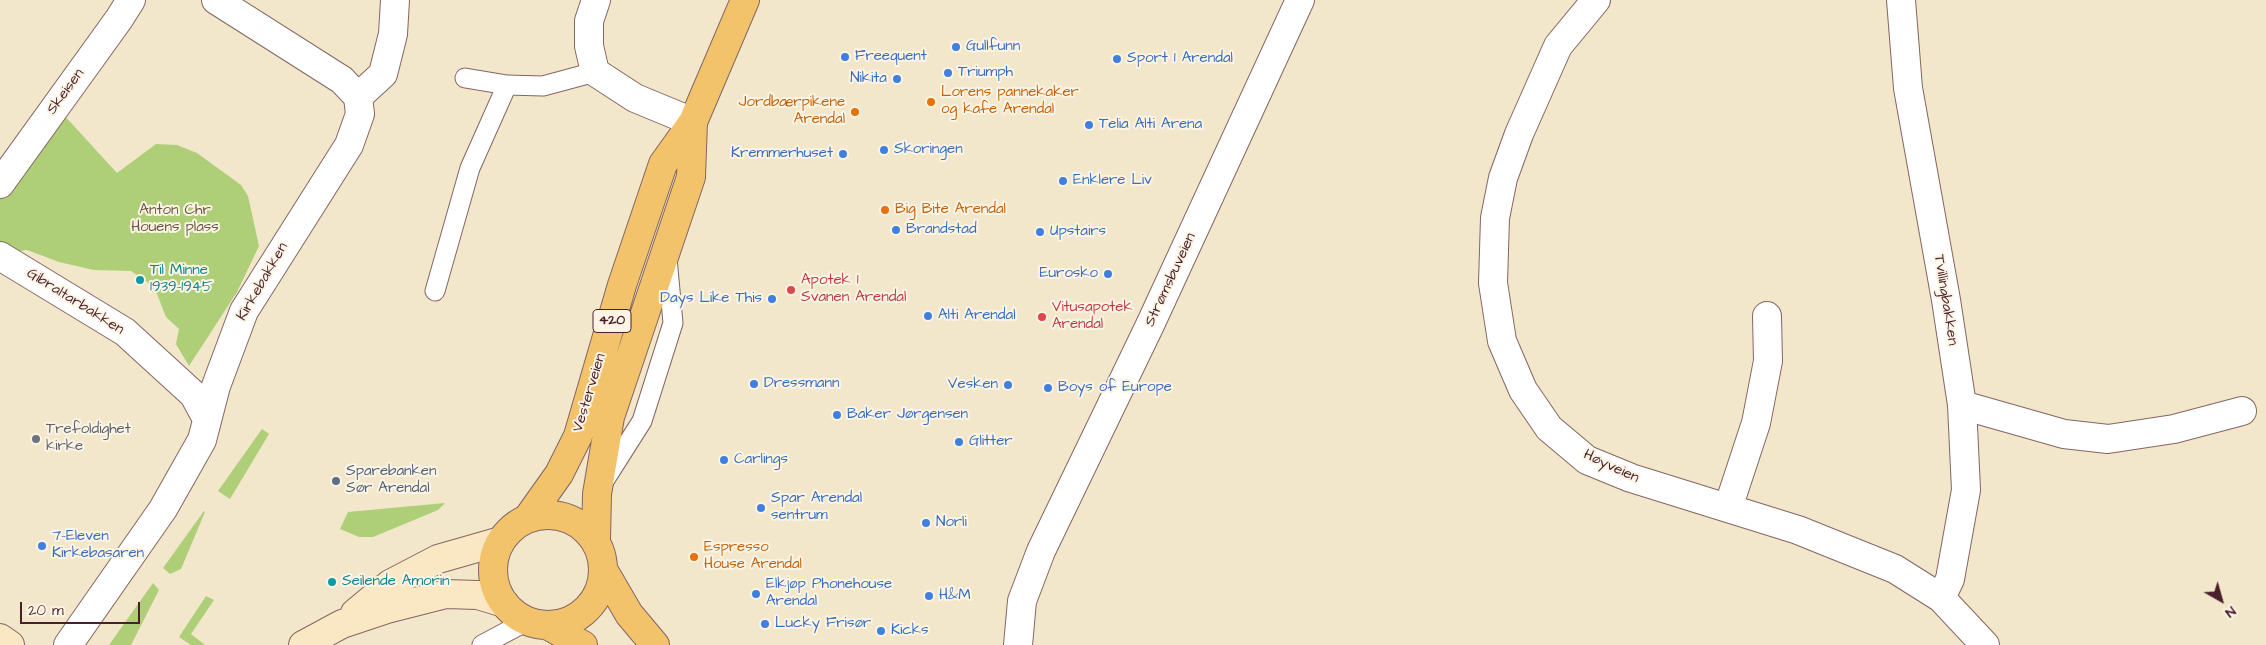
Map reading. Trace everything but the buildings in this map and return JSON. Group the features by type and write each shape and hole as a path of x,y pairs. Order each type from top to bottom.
{"main road":[{"name":"Vesterveien","path":"527,518 559,474 578,436 622,285 663,164 694,122 745,0"},
{"name":"Vesterveien","path":"596,540 596,494 610,417 691,177 694,122"},
{"name":"420","path":"501,540 512,528 527,518 542,514 558,515 572,519 586,528 596,540 602,555 604,571 601,588 593,604 580,616 564,623 537,623"},
{"path":"501,540 495,556 493,572 496,588 504,603 514,613 583,645"},
{"name":"420","path":"604,571 629,614 655,645"}],"street":[{"name":"Skeisen","path":"0,184 119,19 130,0"},
{"path":"216,0 342,80 358,97 383,74 393,34 395,0"},
{"path":"596,0 589,21 589,46 595,72 635,98 694,122"},
{"name":"Strømsbuveien","path":"1018,645 1022,601 1041,551 1150,325 1300,0"},
{"name":"Høyveien","path":"1596,0 1558,46 1519,134 1503,178 1495,218 1493,283 1502,340 1523,390 1549,428 1587,460 1631,478 1798,530 1895,569 1941,598 1985,645"},
{"name":"Tvillingbakken","path":"1901,0 1908,88 1946,300 1962,405 1966,490 1950,579 1941,598"},
{"name":"Kirkebakken","path":"68,645 164,509 202,440 216,386 244,311 349,145 360,114 358,97"},
{"name":"Gibraltarbakken","path":"0,256 125,332 194,395 207,419"},
{"path":"1728,508 1756,423 1768,361 1766,316"},
{"path":"1962,405 2064,434 2108,439 2174,429 2242,411"},
{"path":"342,624 390,584 438,559 501,540"},
{"path":"303,645 342,624 387,608 446,594 478,596 504,603"},
{"path":"0,638 10,645"}],"lane":[{"path":"465,78 507,85 543,86 595,72"},
{"path":"435,291 470,168 507,85"},
{"path":"482,645 537,623"}],"green space":[{"name":"Anton Chr Houens plass","path":"62,113 117,173 156,144 177,145 197,153 241,185 248,196 259,246 237,292 189,366 176,344 179,329 166,317 157,294 147,282 131,271 94,270 59,262 27,250 7,253 0,249 0,194"},
{"path":"262,429 269,434 230,499 218,491"},
{"path":"445,503 438,510 373,537 359,537 340,529 348,512"},
{"path":"204,511 181,569 170,574 163,568"},
{"path":"153,583 159,590 131,645 109,645"},
{"path":"206,596 214,600 191,634 205,645 191,645 179,637"}],"place":[{"name":"Gullfunn","path":"956,47"},
{"name":"Freequent","path":"845,57"},
{"name":"Sport 1 Arendal","path":"1117,59"},
{"name":"Triumph","path":"948,73"},
{"name":"Nikita","path":"897,79"},
{"name":"Lorens pannekaker og kafe Arendal","path":"931,102"},
{"name":"Jordbærpikene Arendal","path":"855,112"},
{"name":"Telia Alti Arena","path":"1089,125"},
{"name":"Skoringen","path":"884,150"},
{"name":"Kremmerhuset","path":"843,154"},
{"name":"Enklere Liv","path":"1063,181"},
{"name":"Big Bite Arendal","path":"885,210"},
{"name":"Brandstad","path":"896,230"},
{"name":"Upstairs","path":"1040,232"},
{"name":"Eurosko","path":"1108,274"},
{"name":"Til Minne 1939-1945","path":"140,280"},
{"name":"Apotek 1 Svanen Arendal","path":"791,290"},
{"name":"Days Like This","path":"772,299"},
{"name":"Alti Arendal","path":"928,316"},
{"name":"Vitusapotek Arendal","path":"1042,317"},
{"name":"Dressmann","path":"754,384"},
{"name":"Vesken","path":"1008,385"},
{"name":"Boys of Europe","path":"1048,388"},
{"name":"Baker Jørgensen","path":"837,415"},
{"name":"Trefoldighet kirke","path":"36,439"},
{"name":"Glitter","path":"959,442"},
{"name":"Carlings","path":"724,460"},
{"name":"Sparebanken Sør Arendal","path":"336,481"},
{"name":"Spar Arendal sentrum","path":"761,508"},
{"name":"Norli","path":"926,523"},
{"name":"7-Eleven Kirkebasaren","path":"42,546"},
{"name":"Espresso House Arendal","path":"694,557"},
{"name":"Seilende Amorin","path":"332,582"},
{"name":"Elkjøp Phonehouse Arendal","path":"756,594"},
{"name":"H&M","path":"929,596"},
{"name":"Lucky Frisør","path":"765,624"},
{"name":"Kicks","path":"881,631"}]}
